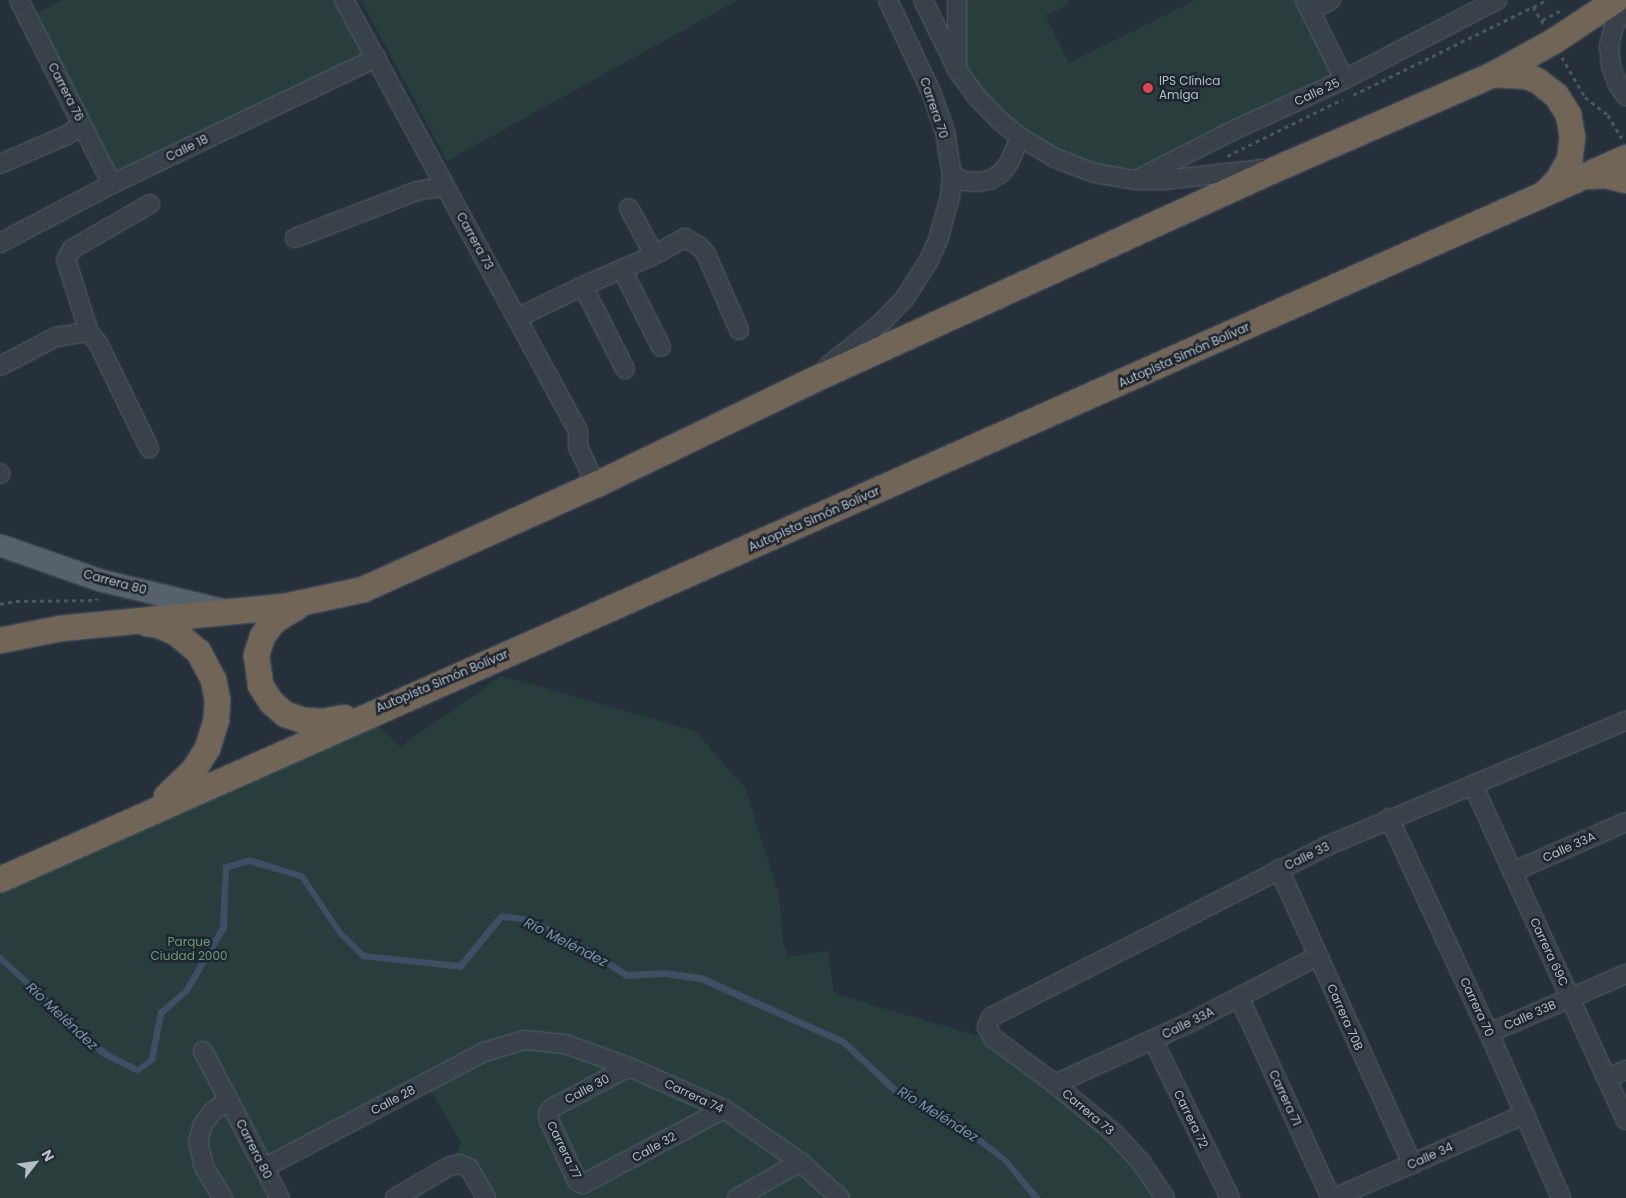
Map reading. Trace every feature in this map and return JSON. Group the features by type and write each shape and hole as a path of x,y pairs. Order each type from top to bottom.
{"highway":[{"path":"0,640 60,628 284,606 363,589 596,484 812,380 1277,168 1493,74 1550,33 1589,0"},
{"path":"1550,33 1615,0"},
{"path":"1493,74 1527,76 1538,81 1556,95 1568,114 1572,136 1569,159 1558,178 1542,195"},
{"name":"Autopista Simón Bolívar","path":"0,879 368,714 694,572 1542,195 1626,156"},
{"path":"1582,177 1606,175 1626,180"},
{"path":"342,594 290,609 274,620 258,645 257,675 264,694 285,714 303,720 322,721 368,714"},
{"path":"120,622 156,624 182,637 205,661 216,688 216,720 202,758 184,780 152,810"}],"main road":[{"name":"Carrera 80","path":"0,546 100,580 232,612"}],"street":[{"name":"Carrera 76","path":"19,0 112,184"},
{"name":"Carrera 73","path":"344,0 578,431 578,447 596,484"},
{"name":"Carrera 70","path":"812,380 881,323 904,298 917,280 932,253 945,219 952,175 945,132 932,94 888,0"},
{"path":"923,0 958,71 982,102 1020,137 1055,158 1094,173 1136,180 1164,180 1277,168"},
{"path":"957,0 958,71"},
{"path":"1332,0 1307,5 1344,79"},
{"name":"Calle 25","path":"1136,180 1234,130 1344,79 1497,0"},
{"path":"1626,6 1614,26 1609,46 1611,66 1618,85 1626,96"},
{"name":"Calle 18","path":"0,243 112,184 376,58"},
{"path":"0,164 59,138 82,125"},
{"path":"952,175 964,180 977,182 990,180 1001,173 1009,163 1020,137"},
{"path":"295,238 417,191 445,186"},
{"path":"149,448 98,343 89,332 66,260 72,249 150,204"},
{"path":"629,208 654,255"},
{"path":"517,318 654,255 685,238 699,246 706,254 739,330"},
{"path":"622,269 662,347"},
{"path":"583,286 625,369"},
{"path":"0,366 56,337 89,332"},
{"name":"Calle 33","path":"996,1041 988,1031 987,1023 991,1017 1279,869 1388,818 1473,785 1626,721"},
{"name":"Carrera 69C","path":"1473,785 1626,1120"},
{"name":"Carrera 70","path":"1388,818 1489,1033 1525,1114 1558,1197"},
{"name":"Calle 33A","path":"1512,872 1626,822"},
{"name":"Carrera 70B","path":"1279,869 1412,1164"},
{"name":"Calle 33A","path":"1055,1084 1153,1040 1318,956"},
{"name":"Calle 33B","path":"1489,1033 1626,974"},
{"name":"Carrera 71","path":"1239,997 1333,1198"},
{"name":"Carrera 74","path":"525,1040 565,1044 629,1067 724,1109 800,1162 840,1198"},
{"name":"Calle 28","path":"264,1168 484,1052 525,1040"},
{"name":"Carrera 72","path":"1153,1040 1230,1198"},
{"name":"Carrera 73","path":"996,1041 1055,1084 1128,1147 1165,1198"},
{"name":"Carrera 80","path":"203,1051 280,1198"},
{"name":"Calle 30","path":"548,1114 552,1108 629,1067"},
{"path":"1607,1078 1626,1070"},
{"path":"223,1198 204,1167 198,1142 203,1124 214,1110 228,1100"},
{"name":"Calle 32","path":"583,1184 724,1109"},
{"name":"Carrera 77","path":"548,1114 577,1181 583,1184"},
{"name":"Calle 34","path":"1333,1198 1525,1114"},
{"path":"738,1198 800,1162"},
{"path":"394,1198 450,1166 460,1164 469,1168 486,1198"}],"path":[{"path":"1226,156 1547,0"},
{"path":"1534,6 1585,97 1608,114 1626,146"},
{"path":"1550,33 1564,9"},
{"path":"0,604 26,600 96,600 100,580"}],"green space":[{"path":"63,0 344,0 376,58 112,184 28,17"},
{"path":"361,0 738,0 447,161"},
{"name":"IPS Clínica Amiga","path":"957,0 1067,0 1069,4 1046,16 1069,63 1196,0 1302,0 1341,81 1136,180 1020,137 958,71"},
{"name":"Parque Ciudad 2000","path":"501,676 695,731 745,788 779,895 783,943 788,957 828,951 834,994 996,1041 1055,1084 1165,1198 486,1198 455,1156 461,1143 434,1096 418,1087 264,1168 280,1198 0,1198 0,879 367,714 400,747"}],"water":[{"name":"Río Meléndez","path":"250,857 304,874 343,932 365,953 459,963 500,913 531,917 586,946 628,972 665,970 702,975 845,1039 900,1090 959,1120 1007,1158 1041,1198 1032,1198 1003,1162 955,1126 896,1096 842,1045 700,982 665,977 626,979 583,951 529,923 503,920 462,970 362,959 338,935 300,879 249,864 229,870 227,929 189,993 164,1015 155,1061 138,1074 103,1057 0,962 0,954 107,1051 138,1067 149,1058 158,1011 184,989 220,927 223,865"}],"place":[{"name":"IPS Clínica Amiga","path":"1148,88"}]}
